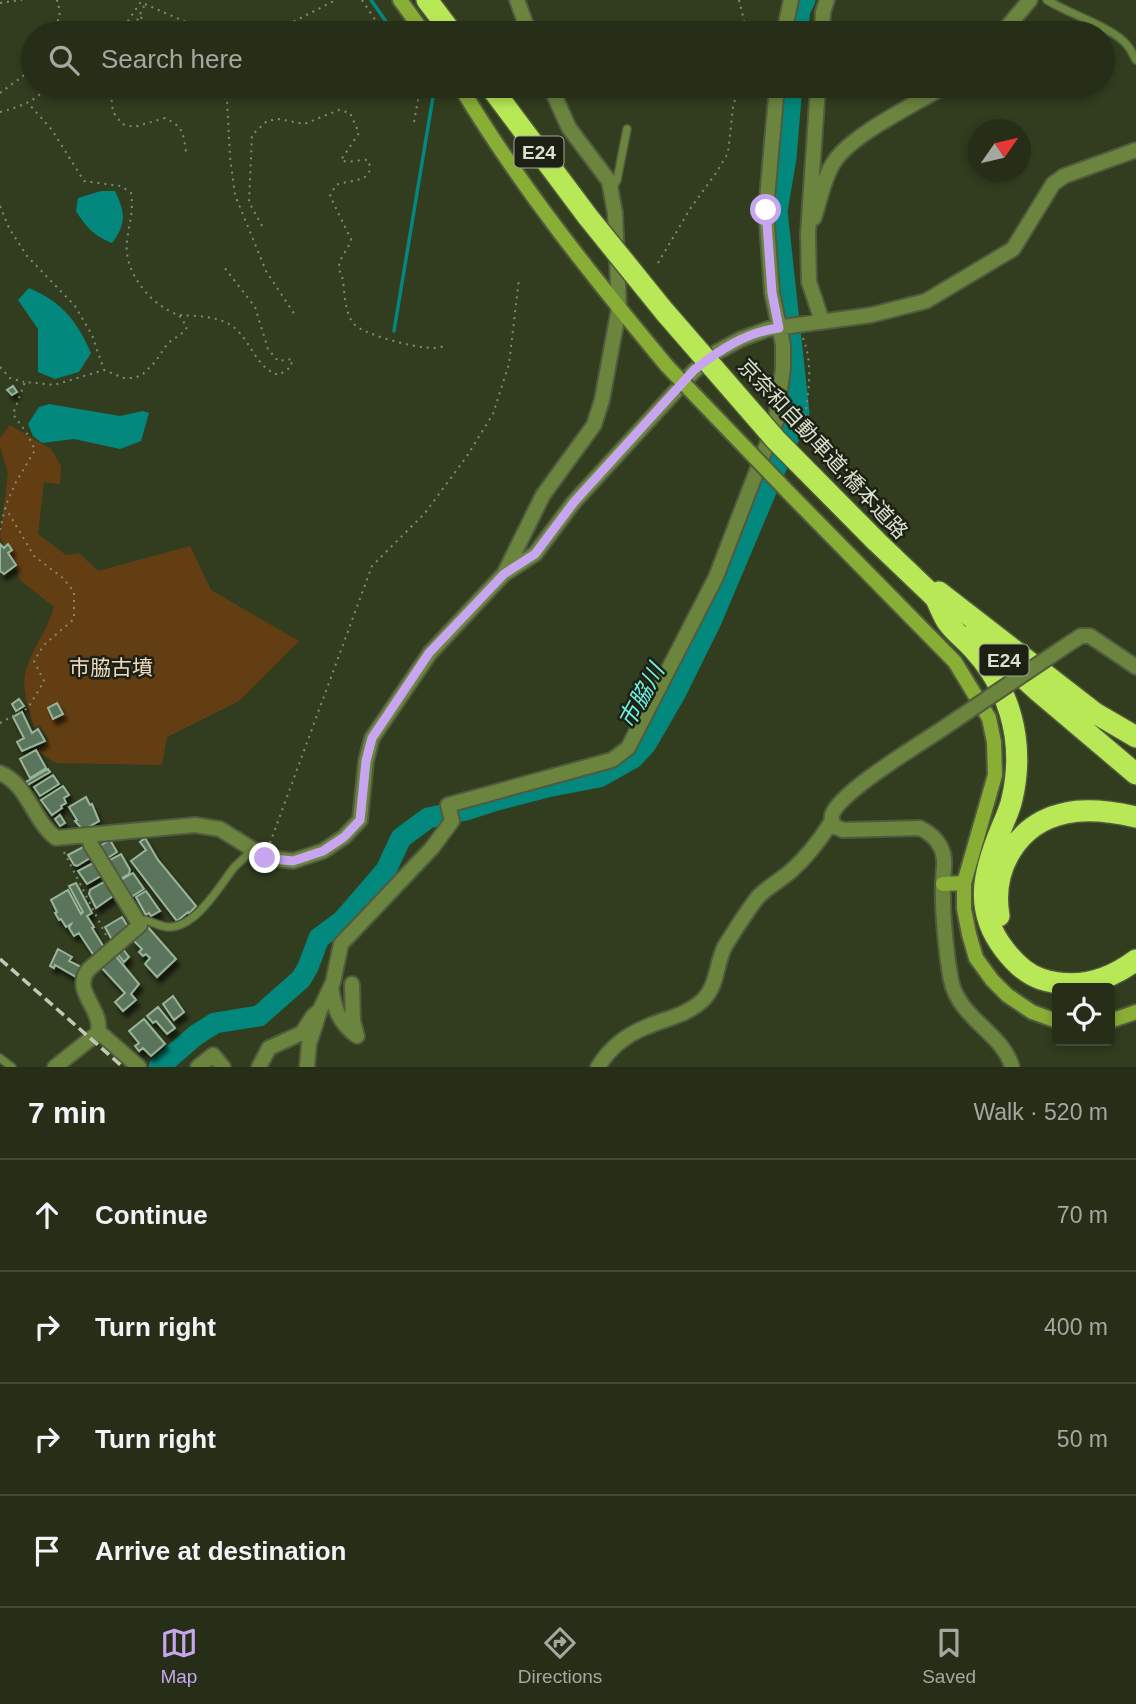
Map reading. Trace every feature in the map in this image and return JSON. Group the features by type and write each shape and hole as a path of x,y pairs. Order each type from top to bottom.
{"highway":[{"path":"427,0 443,21"},
{"name":"京奈和自動車道;橋本道路","path":"499,98 588,217 664,311 776,440 936,599 1136,774"},
{"path":"900,564 1095,713 1136,737"},
{"path":"936,599 948,623 995,677 1008,705 1015,736 1017,767 1012,800 983,882 984,905 991,929 1011,958 1035,977 1048,981 1077,984 1093,981 1121,972 1136,960"},
{"path":"1136,817 1081,811 1040,822 1014,844 1001,868 998,891 998,914 1011,941 1029,957 1048,967 1067,973 1092,970 1123,955 1136,944"}],"street":[{"path":"400,0 415,21"},
{"path":"517,0 525,21"},
{"path":"787,21 791,0"},
{"path":"823,21 827,0"},
{"path":"1012,21 1030,0"},
{"path":"468,98 536,200 667,366 954,662 989,718 994,742 995,775 964,883 964,909 976,958 992,981 1018,1004 1052,1019"},
{"path":"504,574 543,495 594,425 602,400 619,308 615,213 609,181 569,128 555,98"},
{"path":"307,1067 309,1044 337,970 341,944 432,848 452,821 448,805 612,760 628,748 716,577 776,421 783,368 772,293 766,210 776,98"},
{"path":"817,98 808,234 809,282 821,321"},
{"path":"808,234 834,162 870,131 925,98"},
{"path":"0,773 19,786 48,832 56,838 195,825 220,829 258,854 293,861 323,851 344,837 360,820 366,761 372,738 429,653 504,574 535,554 574,502 694,370 717,352 741,339 779,328 871,315 926,301 1013,249 1053,184 1064,176 1136,150"},
{"path":"1012,1067 1003,1047 974,1020 962,1004 952,982 943,884 945,863 940,845 931,834 920,828 843,830 834,826 832,814 863,782 1081,636 1090,636 1136,667"},
{"path":"598,1067 613,1047 647,1026 666,1022 701,1002 716,980 725,946 744,916 759,896 790,872 816,846 832,821"},
{"path":"89,836 91,845 140,925 83,975 82,985 98,1018 99,1032 139,1067"},
{"path":"943,884 964,883"},
{"path":"331,988 334,1008 346,1028 357,1036 353,1021 352,984"},
{"path":"259,1067 269,1048 302,1033 320,1010"},
{"path":"1115,1019 1136,1012"},
{"path":"55,1067 99,1032"},
{"path":"198,1067 213,1055 223,1067"}],"lane":[{"path":"1047,0 1088,21"},
{"path":"1115,35 1126,43 1136,60"},
{"path":"611,191 617,180 627,129"},
{"path":"140,925 145,920 168,927 181,925 211,899 234,867 244,859 258,854"},
{"path":"0,1058 12,1067"}],"path":[{"path":"0,4 22,0"},
{"path":"55,0 58,1 60,17 58,21"},
{"path":"295,21 336,0"},
{"path":"362,0 376,21"},
{"path":"738,0 744,21"},
{"path":"128,21 142,1 183,21"},
{"path":"137,21 145,4"},
{"path":"140,16 143,21"},
{"path":"0,93 21,77"},
{"path":"0,112 28,103 34,98"},
{"path":"111,98 113,112 122,124 134,127 165,118 178,124 186,152"},
{"path":"226,98 235,195 267,271 295,315"},
{"path":"414,122 418,98"},
{"path":"659,263 728,153 736,98"},
{"path":"28,103 52,130 84,181 121,186 131,193 133,205 127,242 129,266 153,302 166,311 179,315 206,317 229,324 243,336 266,369 279,375 291,367 292,359 278,361 268,349 255,307 224,267"},
{"path":"262,226 248,202 252,135 267,121 279,119 304,124 339,110 350,113 359,133 341,160 368,160 371,166 362,180 336,185 330,196 351,239 339,261 338,270 342,276 351,320 361,331 437,350 443,346"},
{"path":"0,206 9,228 27,256 75,306 92,335 104,370"},
{"path":"258,854 372,566 425,513 467,456 493,414 509,364 519,279"},
{"path":"0,367 10,378 20,382 54,386 104,370 124,378 134,378 142,375 168,343 185,331 187,327 179,315"},
{"path":"803,340 808,352 810,375 804,423"},
{"path":"0,530 5,507 35,450 13,414 25,382"},
{"path":"0,723 28,708 44,681 34,661 44,645 74,619 75,597 64,579 34,556 5,507"},
{"path":"63,850 113,949"}],"green space":[{"name":"市脇古墳","path":"10,425 51,449 61,466 60,484 44,482 38,534 66,555 79,553 98,571 190,546 211,590 299,641 239,701 167,737 162,765 56,763 36,750 49,741 40,725 34,727 26,697 25,674 54,607 21,581 0,537 8,473 0,438"}],"water":[{"path":"101,191 115,191 121,205 122,223 112,243 91,230 76,211 78,198"},
{"path":"29,288 59,306 80,331 91,353 79,372 55,379 38,372 38,329 18,300"},
{"path":"49,404 120,416 143,411 149,413 141,441 120,449 74,439 42,443 33,436 28,424 39,407"}],"building":[{"path":"13,386 17,392 12,395 7,390"},
{"path":"0,544 4,548 8,544 12,550 8,553 16,565 4,574 0,571"},
{"path":"19,699 24,706 16,711 12,704"},
{"path":"57,703 63,714 53,719 48,708"},
{"path":"22,712 32,733 38,729 45,741 22,751 17,742 24,738 13,717"},
{"path":"36,750 46,768 30,778 20,759"},
{"path":"48,769 50,772 26,786 24,783"},
{"path":"53,775 59,784 40,796 34,787"},
{"path":"63,786 69,795 64,798 66,803 52,815 41,800"},
{"path":"86,797 99,821 83,830 75,821 77,820 69,807"},
{"path":"60,815 65,823 60,826 55,819"},
{"path":"145,838 158,860 196,906 177,921 131,861 146,850 140,842"},
{"path":"110,840 117,852 106,859 98,847"},
{"path":"83,847 90,858 77,866 74,865 68,855"},
{"path":"121,854 130,870 129,874 120,879 108,861"},
{"path":"93,863 101,876 87,884 78,871"},
{"path":"133,873 144,889 128,899 128,890 121,880"},
{"path":"104,882 113,893 112,897 96,908 89,894 90,890"},
{"path":"76,883 92,913 87,916 94,927 92,928 105,949 94,956 79,933 74,936 69,928 71,924 66,927 61,919 59,920 51,900 68,890 81,914 83,912 69,886"},
{"path":"146,891 160,911 151,916 149,913 146,915 136,897"},
{"path":"122,917 128,927 125,929 127,931 112,940 105,927"},
{"path":"147,926 176,959 157,977 145,964 150,958 139,952 142,949 133,940"},
{"path":"122,948 129,957 124,962 116,952"},
{"path":"58,949 72,957 69,961 83,968 78,978 55,965 54,968 50,966"},
{"path":"114,954 139,984 131,994 136,1000 123,1011 115,1002 125,993 100,966"},
{"path":"173,996 184,1012 174,1020 163,1004"},
{"path":"158,1007 175,1028 167,1034 156,1021 153,1023 147,1016"},
{"path":"144,1019 165,1044 151,1056 143,1048 139,1051 135,1046 139,1043 129,1031"}],"waterway":[{"path":"371,0 386,21"},
{"name":"市脇川","path":"799,21 805,0"},
{"path":"394,331 433,98"},
{"name":"市脇川","path":"159,1067 196,1035 215,1023 259,1016 301,979 319,938 342,921 386,870 401,838 428,818 547,787 599,777 633,758 646,744 675,694 712,619 799,413 777,211 786,158 791,98"}],"railway":[{"path":"0,959 123,1067"}],"route":[{"path":"265,858 293,861 323,851 344,837 360,820 366,761 372,738 429,653 504,574 535,554 574,502 694,370 717,352 741,339 779,328 772,293 766,210"}]}
